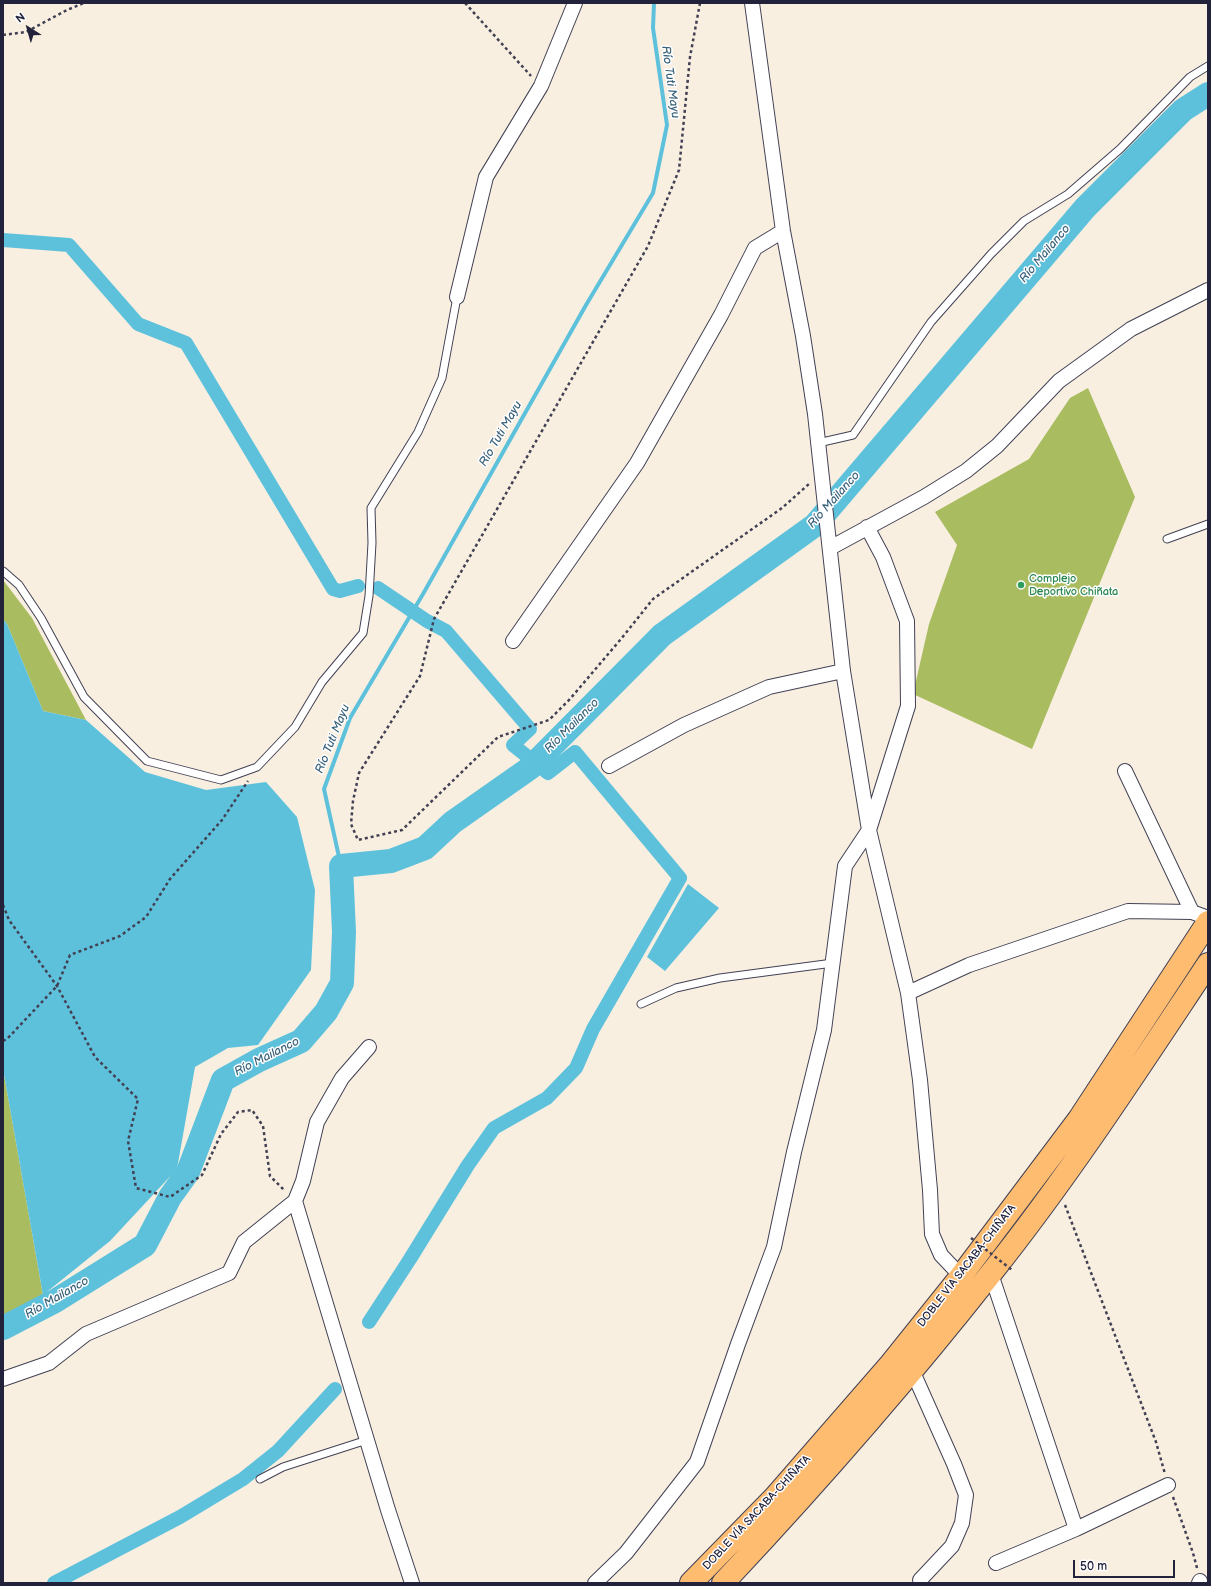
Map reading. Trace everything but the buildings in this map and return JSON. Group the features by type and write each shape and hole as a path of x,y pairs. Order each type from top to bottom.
{"highway":[{"name":"DOBLE VÍA SACABA-CHIÑATA","path":"691,1583 775,1497 889,1366 962,1276 1079,1119 1200,917"},
{"name":"DOBLE VÍA SACABA-CHIÑATA","path":"723,1583 822,1476 912,1370 1001,1272 1058,1185 1093,1137 1208,964"}],"street":[{"path":"457,297 486,177 541,86 575,3"},
{"path":"752,3 783,231 803,336 818,443 843,671 869,830 908,993 920,1080 930,1190 932,1234 941,1255 962,1276"},
{"path":"513,641 637,463 721,315 755,248 783,231"},
{"path":"830,548 924,497 966,471 997,446 1059,381 1131,329 1208,290"},
{"path":"595,1583 626,1553 697,1462 774,1247 794,1152 824,1030 845,866 869,830 908,706 907,621 883,557 867,527"},
{"path":"609,766 684,725 769,687 843,671"},
{"path":"1125,771 1200,917"},
{"path":"908,993 969,965 1128,911 1208,918"},
{"path":"3,1379 49,1363 86,1334 229,1273 244,1242 295,1201 303,1181 316,1122 342,1078 369,1047"},
{"path":"295,1201 412,1583"},
{"path":"1001,1272 1076,1529"},
{"path":"912,1370 954,1464 966,1495 962,1523 952,1546 920,1580"},
{"path":"996,1563 1076,1529 1168,1485"}],"lane":[{"path":"818,443 853,435 932,322 991,254 1024,221 1068,194 1120,149 1190,76 1208,66"},
{"path":"3,571 19,585 41,618 84,697 147,761 221,780 257,767 295,727 322,682 363,633 369,596 372,543 371,508 418,432 442,378 457,297"},
{"path":"1167,539 1208,524"},
{"path":"641,1004 676,988 720,978 832,963"},
{"path":"260,1479 283,1467 367,1440"}],"path":[{"path":"3,35 26,32 67,10 84,3"},
{"path":"465,3 541,86"},
{"path":"700,3 690,57 679,170 648,246 434,618 420,676 359,773 353,801 351,824 358,840 402,830 498,737 549,720 570,700 653,599 782,508 821,474"},
{"path":"3,1041 7,1039 57,986 70,955 120,936 146,917 170,879 222,820 257,767"},
{"path":"3,905 9,920 57,986 95,1058 138,1099 128,1141 136,1188 170,1198 202,1175 221,1134 238,1112 252,1110 263,1126 270,1176 295,1201"},
{"path":"1058,1185 1156,1442 1168,1485 1193,1554 1199,1582"},
{"path":"971,1238 1001,1272"}],"green space":[{"name":"Complejo Deportivo Chiñata","path":"1088,388 1135,497 1032,749 913,694 929,624 957,545 935,512 1029,459 1070,398"},
{"path":"3,580 32,618 86,720 43,711 7,624 3,619"},
{"path":"3,1069 43,1295 3,1317"}],"water":[{"path":"3,619 7,624 43,711 86,720 145,772 206,790 266,782 297,817 315,890 311,970 258,1045 228,1048 195,1067 177,1169 110,1241 43,1295 3,1069"},
{"path":"688,884 719,908 665,971 647,957"}],"waterway":[{"name":"Río Tuti Mayu","path":"341,866 324,789 350,718 423,594 586,305 653,193 667,125 653,28 654,3"},
{"name":"Río Mailanco","path":"3,1328 55,1301 145,1245 170,1197 188,1172 223,1080 259,1060 301,1041 326,1012 342,983 344,932 341,866 391,861 425,848 453,822 530,768 662,635 815,525 1085,208 1183,110 1208,94"},
{"path":"3,240 69,245 138,324 186,343 333,589 340,591 358,586"},
{"path":"369,1322 468,1165 494,1128 547,1098 576,1068 593,1029 680,878 575,752 548,773 513,745 530,729 446,631 427,621 378,588"},
{"path":"54,1583 180,1517 243,1479 278,1451 335,1389"}],"place":[{"name":"Complejo Deportivo Chiñata","path":"1021,585"}]}
